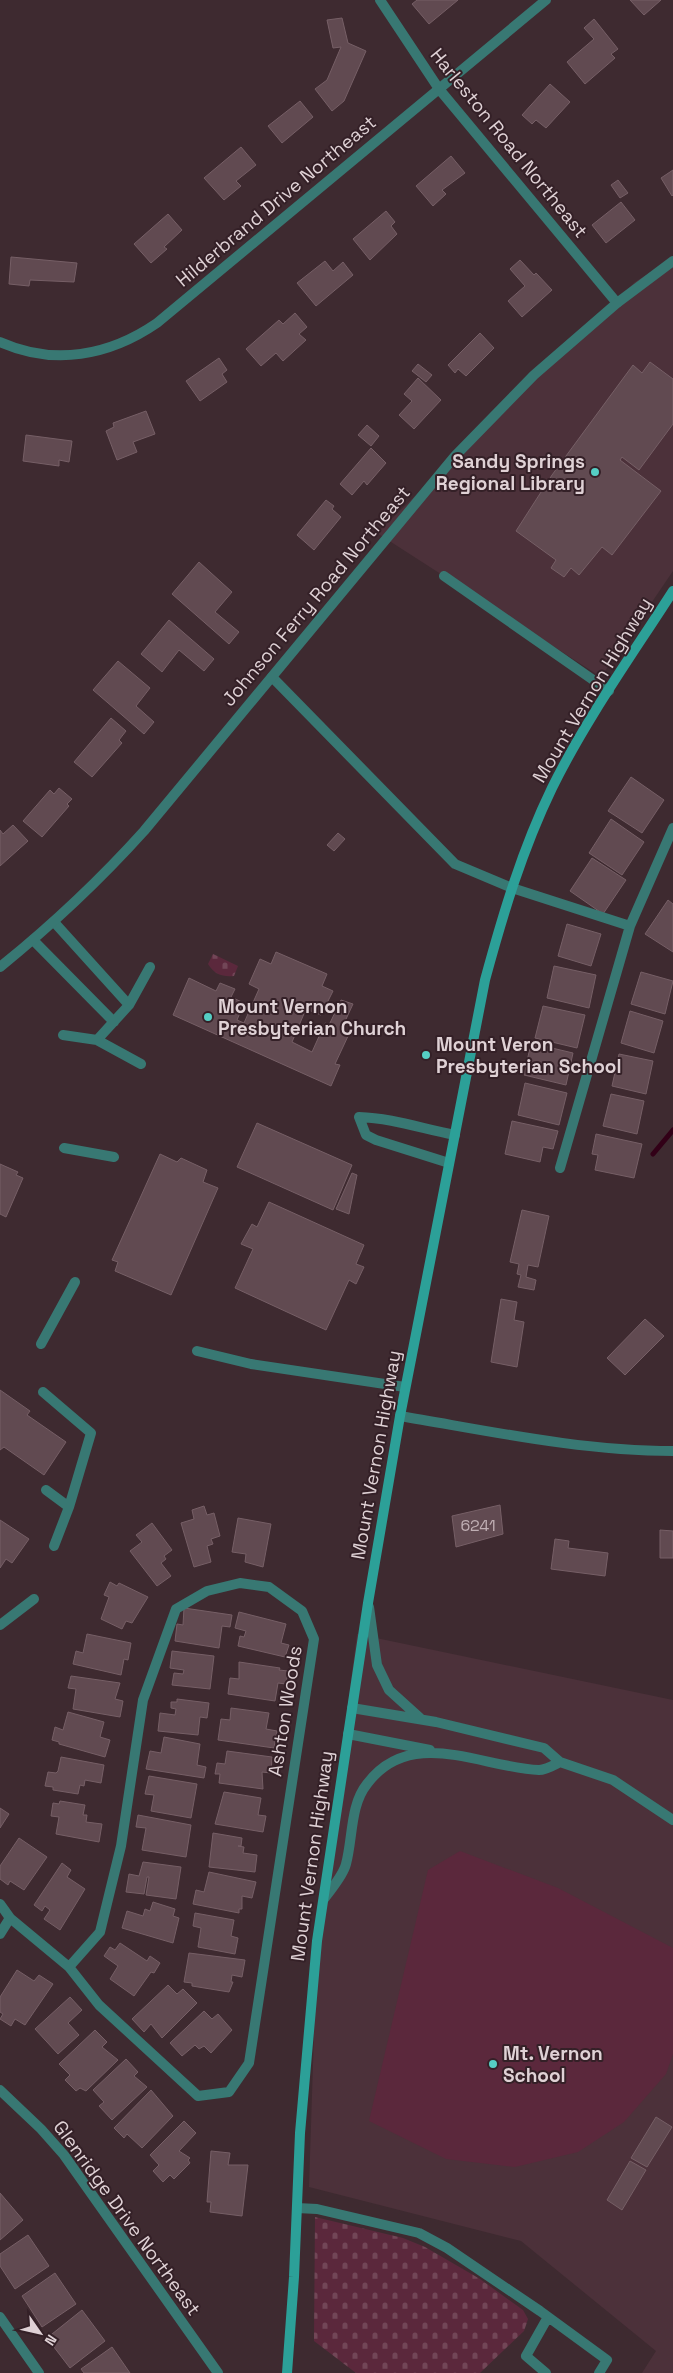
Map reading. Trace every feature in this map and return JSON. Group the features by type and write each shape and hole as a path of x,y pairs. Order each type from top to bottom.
{"main road":[{"name":"Mount Vernon Highway","path":"287,2373 309,2015 324,1899 368,1603 400,1416 486,980 523,856 553,787 609,691 673,591"}],"street":[{"name":"Harleston Road Northeast","path":"380,0 439,89 617,304"},
{"name":"Hilderbrand Drive Northeast","path":"0,342 15,348 45,355 76,356 107,350 140,335 546,0"},
{"name":"Johnson Ferry Road Northeast","path":"0,967 34,940 104,875 144,831 455,456 534,375 617,304 673,262"},
{"path":"444,576 609,691"},
{"path":"272,677 455,864 512,888 630,926"},
{"path":"560,1168 630,926 673,828"},
{"path":"54,922 129,1005"},
{"path":"34,940 114,1022"},
{"path":"97,1040 129,1005 150,967"},
{"path":"63,1035 97,1040 141,1064"},
{"path":"449,1163 376,1140 366,1135 359,1117 384,1118 410,1127 455,1135"},
{"path":"64,1148 114,1157"},
{"path":"41,1344 75,1282"},
{"path":"197,1351 251,1364 406,1387"},
{"path":"43,1392 91,1433 69,1507 54,1546"},
{"path":"400,1416 560,1443 634,1451 673,1451"},
{"path":"46,1490 69,1507"},
{"name":"Ashton Woods","path":"0,1904 10,1918 69,1967 99,2005 198,2096 229,2092 250,2063 314,1640 302,1611 269,1587 240,1583 207,1591 176,1609 143,1700 121,1846 100,1932 69,1967"},
{"path":"0,1625 34,1599"},
{"path":"368,1603 377,1664 389,1690 420,1719"},
{"path":"352,1708 420,1719 501,1736 544,1748 560,1762 613,1780 673,1820"},
{"path":"348,1734 541,1770 560,1762"},
{"path":"324,1899 346,1866 359,1796 368,1782 394,1762 414,1755 439,1752"},
{"path":"0,1934 10,1918"},
{"name":"Glenridge Drive Northeast","path":"0,2090 41,2129 64,2155 218,2373"},
{"path":"297,2208 317,2209 419,2233 447,2248 607,2360 599,2373"},
{"path":"546,2373 526,2356 548,2317"},
{"path":"0,2318 39,2373"}],"shaded area":[{"path":"673,258 673,571 601,677 377,533 635,282"},
{"name":"Mt. Vernon School","path":"357,1634 673,1700 673,2373 642,2373 656,2351 521,2241 309,2187 317,1941"}],"green space":[{"path":"213,954 238,966 234,976 222,975 213,970 208,964"},
{"path":"460,1851 558,1888 673,1948 673,2054 666,2074 624,2122 578,2152 515,2167 446,2159 369,2121 428,1870"},
{"path":"315,2217 403,2238 425,2247 480,2279 523,2310 528,2319 524,2331 480,2373 356,2373 314,2341"}],"building":[{"path":"417,0 458,0 429,24 412,4"},
{"path":"630,0 661,0 644,15"},
{"path":"342,18 348,43 366,51 344,101 332,111 315,89 327,80 341,47 333,48 327,20"},
{"path":"594,19 618,49 611,54 615,58 585,84 567,62 594,39 584,28"},
{"path":"550,84 570,102 546,128 536,120 532,124 522,115"},
{"path":"300,101 313,117 282,143 268,126"},
{"path":"241,147 256,165 236,181 241,186 224,200 204,178"},
{"path":"451,156 465,173 442,190 446,194 433,206 416,186"},
{"path":"673,170 673,195 672,196 661,178"},
{"path":"618,180 628,193 620,198 611,185"},
{"path":"621,202 635,220 606,243 592,225"},
{"path":"386,211 395,222 391,226 397,234 370,260 353,239"},
{"path":"168,214 182,230 164,247 167,249 151,263 134,244"},
{"path":"11,257 77,263 74,282 30,280 29,286 9,284"},
{"path":"520,260 552,290 522,317 508,301 525,286 510,269"},
{"path":"325,261 333,271 343,262 353,275 316,306 297,283"},
{"path":"295,313 307,327 299,334 306,340 283,361 276,353 261,366 246,349 279,320 283,324"},
{"path":"480,333 494,348 466,376 458,369 455,373 448,365"},
{"path":"219,358 227,370 222,374 227,382 200,401 186,381"},
{"name":"Sandy Springs Regional Library","path":"650,362 673,379 673,424 639,470 622,457 620,460 661,491 612,555 602,547 579,575 571,568 564,577 551,568 556,560 516,531 552,475 633,365 642,373"},
{"path":"418,364 432,375 426,382 412,371"},
{"path":"418,378 441,400 414,429 399,415 412,401 404,394"},
{"path":"146,411 155,434 133,442 137,452 117,460 106,431 114,427 113,423"},
{"path":"367,425 379,436 371,446 358,435"},
{"path":"26,435 72,441 69,462 59,460 59,466 23,461"},
{"path":"371,448 386,463 367,485 364,481 352,495 340,484"},
{"path":"326,500 334,506 332,509 341,517 314,550 297,535"},
{"path":"199,562 232,592 215,612 239,632 229,644 172,594"},
{"path":"169,620 214,659 204,671 179,650 162,672 141,654"},
{"path":"118,661 150,688 136,706 154,722 144,734 93,690"},
{"path":"111,718 126,731 119,740 122,743 92,777 74,762"},
{"path":"631,777 664,800 642,833 608,811"},
{"path":"59,788 72,799 67,804 69,806 42,837 23,821 50,790 54,794"},
{"path":"611,819 644,842 622,875 589,853"},
{"path":"13,825 28,841 0,866 0,830 3,834"},
{"path":"338,833 345,839 334,851 327,845"},
{"path":"592,858 626,880 603,914 570,891"},
{"path":"668,900 673,904 673,952 645,934"},
{"path":"567,924 601,934 591,966 558,956"},
{"name":"Mount Vernon Presbyterian Church","path":"276,952 327,974 322,986 333,991 321,1015 306,1009 292,1042 312,1052 325,1023 329,1025 341,1000 353,1004 341,1030 349,1034 335,1064 340,1065 331,1086 173,1015 189,978 216,991 220,983 235,989 231,997 244,1003 237,1020 244,1023 259,989 249,984 260,959 271,964"},
{"path":"554,966 596,975 589,1008 547,998"},
{"path":"641,972 673,981 665,1014 631,1004"},
{"path":"543,1006 585,1015 577,1048 535,1038"},
{"path":"630,1011 663,1021 654,1053 621,1043"},
{"path":"531,1043 573,1053 566,1085 524,1075"},
{"path":"619,1054 653,1061 646,1094 612,1086"},
{"path":"525,1083 567,1093 559,1125 518,1115"},
{"path":"611,1094 644,1101 637,1134 603,1126"},
{"path":"512,1121 558,1131 553,1149 543,1147 540,1162 505,1154"},
{"path":"257,1123 352,1165 333,1210 237,1167"},
{"path":"596,1134 642,1144 634,1178 595,1170 598,1155 592,1154"},
{"path":"160,1154 177,1162 181,1158 207,1170 203,1182 218,1188 171,1295 115,1271 118,1262 112,1260"},
{"path":"0,1164 18,1172 16,1175 23,1178 6,1217 0,1214"},
{"path":"352,1173 357,1175 349,1214 336,1209"},
{"path":"269,1202 364,1245 356,1264 364,1267 356,1284 349,1280 326,1330 235,1288 253,1249 241,1244 252,1224 257,1227"},
{"path":"522,1210 549,1216 538,1267 528,1265 526,1277 536,1280 534,1290 518,1287 521,1275 517,1274 519,1264 510,1262"},
{"path":"501,1299 517,1302 514,1320 524,1322 517,1367 491,1362"},
{"path":"645,1319 664,1336 625,1375 607,1358"},
{"path":"0,1390 30,1411 27,1415 66,1442 44,1475 4,1447 0,1450"},
{"path":"500,1505 503,1534 456,1547 452,1516"},
{"path":"204,1506 207,1515 214,1513 220,1536 211,1539 213,1544 207,1546 211,1562 194,1567 181,1523 194,1519 192,1510"},
{"path":"238,1518 271,1524 263,1567 245,1562 246,1554 232,1552"},
{"path":"0,1520 29,1539 12,1563 6,1559 0,1568"},
{"path":"152,1523 172,1550 164,1556 166,1559 161,1563 171,1576 157,1586 130,1551 142,1542 136,1535"},
{"path":"660,1530 673,1531 673,1558 660,1558"},
{"path":"555,1539 569,1541 568,1548 608,1553 605,1576 551,1569"},
{"path":"110,1582 117,1586 119,1583 148,1597 132,1623 126,1621 122,1629 101,1619 109,1597 104,1595"},
{"path":"184,1608 232,1615 230,1627 222,1626 219,1648 175,1641 177,1624 183,1625"},
{"path":"239,1612 286,1624 281,1643 289,1645 285,1657 238,1646 240,1636 244,1637 246,1631 235,1628"},
{"path":"87,1634 131,1643 128,1660 124,1659 121,1675 73,1664 76,1651 83,1653"},
{"path":"172,1651 214,1656 210,1689 172,1685 174,1673 183,1674 184,1670 170,1668"},
{"path":"239,1662 280,1668 279,1670 288,1671 286,1684 278,1683 275,1701 228,1694 230,1678 239,1679"},
{"path":"71,1676 120,1683 115,1699 123,1701 120,1717 73,1709 76,1689 68,1688"},
{"path":"177,1699 209,1703 207,1718 200,1717 198,1735 158,1731 160,1713 175,1715 176,1709 171,1708 171,1702 177,1702"},
{"path":"231,1708 269,1713 266,1729 277,1731 274,1748 218,1740 221,1719 230,1720"},
{"path":"68,1712 104,1722 100,1737 110,1740 105,1757 59,1744 59,1742 52,1740 55,1727 63,1730"},
{"path":"164,1737 200,1744 197,1765 206,1767 204,1778 146,1769 150,1751 161,1753"},
{"path":"227,1751 272,1757 271,1773 262,1772 263,1789 219,1783 220,1774 215,1774 217,1763 225,1764"},
{"path":"61,1757 104,1765 101,1783 85,1780 84,1786 80,1785 78,1794 53,1790 53,1787 45,1786 48,1772 56,1773 58,1771"},
{"path":"149,1776 197,1784 191,1818 151,1811 154,1795 145,1794"},
{"path":"224,1792 261,1798 258,1815 266,1816 263,1832 215,1824"},
{"path":"60,1801 85,1805 83,1815 87,1815 86,1822 102,1824 99,1842 56,1834 59,1817 51,1816 53,1803 59,1804"},
{"path":"0,1808 9,1814 0,1828"},
{"path":"138,1815 191,1825 186,1857 142,1850 146,1828 136,1827"},
{"path":"213,1833 242,1838 241,1846 238,1846 244,1847 243,1853 257,1855 255,1872 209,1867"},
{"path":"19,1838 47,1857 24,1890 10,1881 8,1885 0,1879 0,1866"},
{"path":"143,1862 181,1867 176,1899 146,1895 149,1877 147,1877 144,1894 126,1892 129,1874 139,1876"},
{"path":"62,1863 71,1870 67,1877 85,1889 60,1930 44,1919 50,1910 45,1906 42,1911 34,1905"},
{"path":"209,1872 256,1882 252,1898 242,1896 242,1909 239,1909 239,1913 193,1904 196,1890 204,1892"},
{"path":"153,1902 175,1909 173,1916 179,1918 173,1943 122,1928 127,1911 143,1916 145,1909 150,1911"},
{"path":"195,1913 234,1920 231,1936 238,1938 235,1954 198,1947 201,1928 193,1926"},
{"path":"120,1943 147,1961 150,1956 160,1963 134,1996 110,1979 118,1966 104,1956 110,1947 115,1950"},
{"path":"189,1953 245,1960 242,1977 232,1975 231,1982 233,1982 229,1992 192,1986 192,1983 184,1982"},
{"path":"17,1970 34,1981 39,1975 53,1984 25,2025 15,2019 11,2026 0,2019 3,2014 0,2012 0,1997"},
{"path":"168,1985 177,1994 183,1989 197,2003 162,2038 151,2024 144,2032 132,2019"},
{"path":"70,1997 82,2010 68,2023 79,2035 58,2054 35,2029"},
{"path":"204,2011 212,2019 218,2014 232,2030 211,2053 204,2046 199,2049 195,2045 182,2056 170,2043"},
{"path":"95,2030 107,2042 102,2047 118,2060 86,2091 80,2088 76,2091 65,2080 70,2075 59,2064"},
{"path":"126,2059 138,2072 134,2076 147,2087 112,2120 99,2106 104,2102 93,2090"},
{"path":"151,2090 173,2116 142,2148 127,2134 124,2138 114,2128"},
{"path":"656,2117 672,2127 647,2167 631,2158"},
{"path":"184,2121 196,2133 179,2151 190,2158 188,2160 190,2163 174,2179 170,2175 163,2182 153,2171 159,2165 150,2155"},
{"path":"211,2151 230,2153 228,2165 248,2165 242,2216 210,2212 211,2202 207,2202"},
{"path":"630,2161 646,2170 622,2210 607,2200"},
{"path":"0,2193 23,2220 0,2240"},
{"path":"28,2235 49,2266 15,2289 0,2266 0,2254"},
{"path":"55,2273 76,2304 42,2327 22,2296"},
{"path":"82,2310 105,2341 70,2368 47,2338"},
{"path":"112,2347 130,2373 84,2373 81,2369"}],"waterway":[{"path":"653,1154 673,1130"}],"place":[{"name":"Sandy Springs Regional Library","path":"595,472"},
{"name":"Mount Vernon Presbyterian Church","path":"208,1017"},
{"name":"Mount Veron Presbyterian School","path":"426,1055"},
{"name":"Mt. Vernon School","path":"493,2064"}]}
